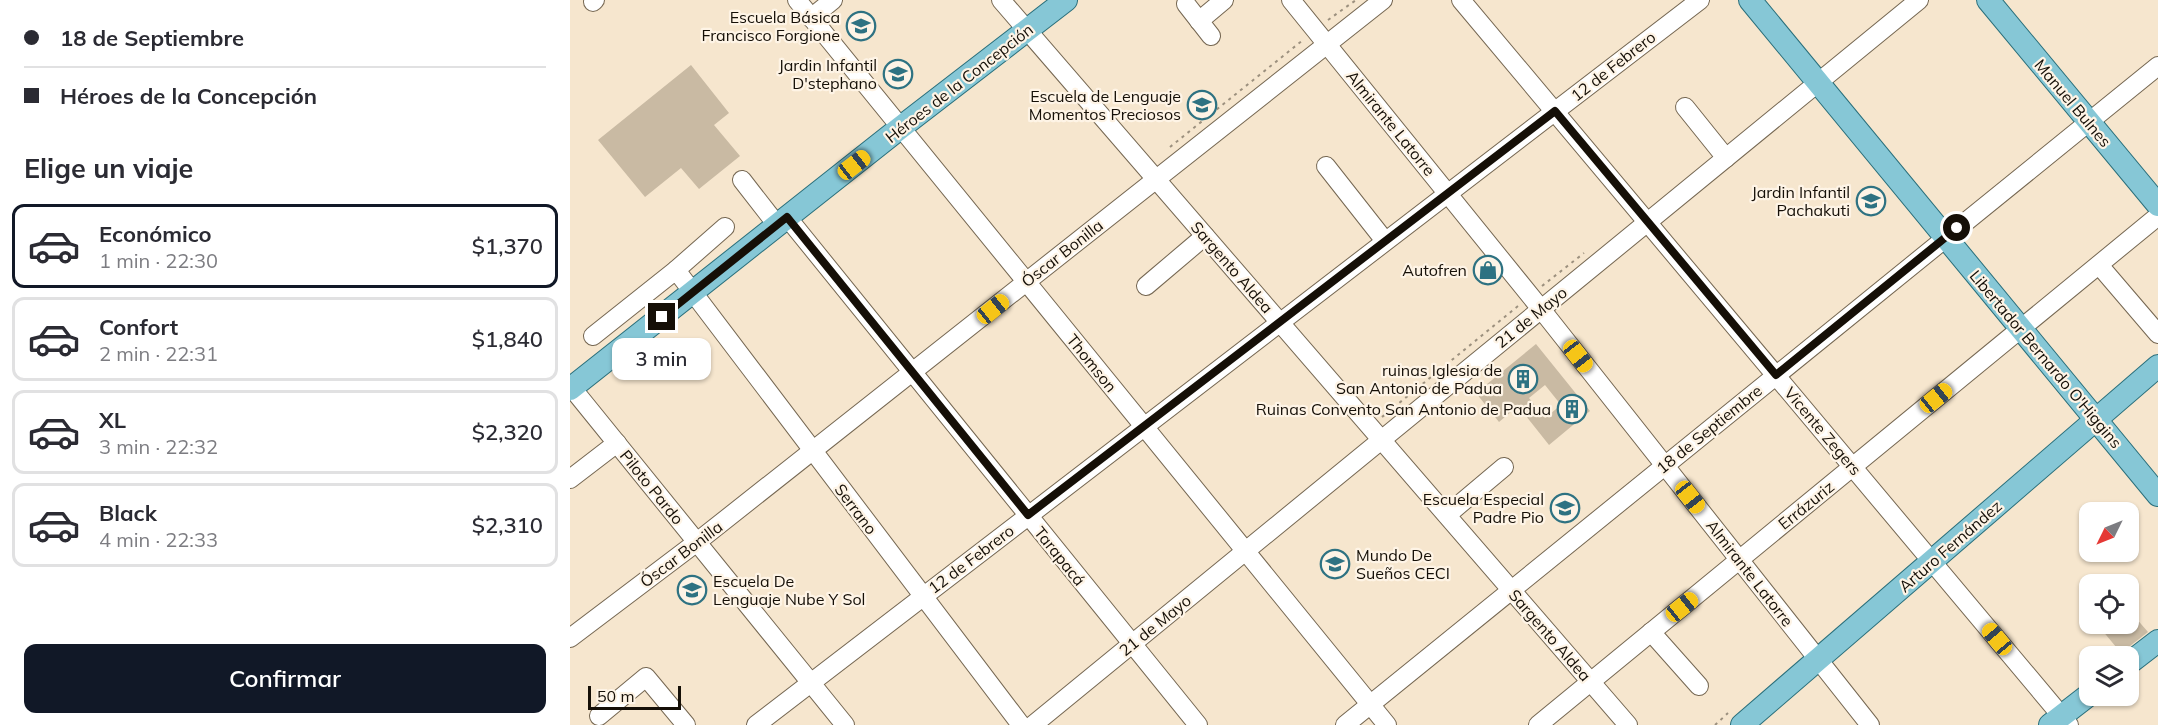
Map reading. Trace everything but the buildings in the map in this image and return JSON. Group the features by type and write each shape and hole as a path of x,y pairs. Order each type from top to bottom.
{"main road":[{"name":"Héroes de la Concepción","path":"571,389 900,128 1066,0"},
{"name":"Libertador Bernardo O'Higgins","path":"1750,0 2158,495"},
{"name":"Manuel Bulnes","path":"1988,0 2158,205"},
{"name":"Arturo Fernández","path":"1742,725 2158,366"},
{"path":"2139,656 2158,641"},
{"path":"2060,722 2079,704"}],"street":[{"name":"Thomson","path":"797,0 1387,725"},
{"path":"811,18 833,0"},
{"name":"Sargento Aldea","path":"1001,0 1628,725"},
{"path":"1199,21 1224,0"},
{"name":"Almirante Latorre","path":"1291,0 1541,309 1870,725"},
{"name":"Óscar Bonilla","path":"570,638 697,542 1383,0"},
{"name":"Vicente Zegers","path":"1461,0 1932,561 2060,722"},
{"name":"12 de Febrero","path":"756,725 1700,0"},
{"name":"21 de Mayo","path":"1033,725 1919,0"},
{"path":"1186,4 1211,36"},
{"name":"18 de Septiembre","path":"1345,725 2158,66"},
{"path":"1685,107 1726,158"},
{"path":"1326,166 1385,241"},
{"name":"Tarapacá","path":"742,180 782,221 912,372 1198,725"},
{"name":"Errázuriz","path":"1538,725 2158,216"},
{"path":"593,336 676,270 725,227"},
{"path":"1146,286 1205,236"},
{"path":"2099,264 2158,334"},
{"name":"Serrano","path":"676,270 691,293 1021,725"},
{"name":"Piloto Pardo","path":"571,389 845,725"},
{"path":"570,479 617,443"},
{"path":"1446,515 1504,467"},
{"path":"1651,632 1699,686"},
{"path":"599,716 646,677 686,725"}],"path":[{"path":"1328,20 1356,0"},
{"path":"1167,150 1303,40"},
{"path":"1382,417 1518,306"}],"place":[{"name":"Escuela Básica Francisco Forgione","path":"861,26"},
{"name":"Jardin Infantil D'stephano","path":"898,74"},
{"name":"Escuela de Lenguaje Momentos Preciosos","path":"1202,105"},
{"name":"Jardin Infantil Pachakuti","path":"1871,201"},
{"name":"Autofren","path":"1488,270"},
{"name":"ruinas Iglesia de San Antonio de Padua","path":"1523,379"},
{"name":"Ruinas Convento San Antonio de Padua","path":"1572,409"},
{"name":"Escuela Especial Padre Pio","path":"1565,508"},
{"name":"Mundo De Sueños CECI","path":"1335,564"},
{"name":"Escuela De Lenguaje Nube Y Sol","path":"692,590"}],"route":[{"path":"662,317 787,217 1028,515 1555,111 1776,375 1957,228"}]}
